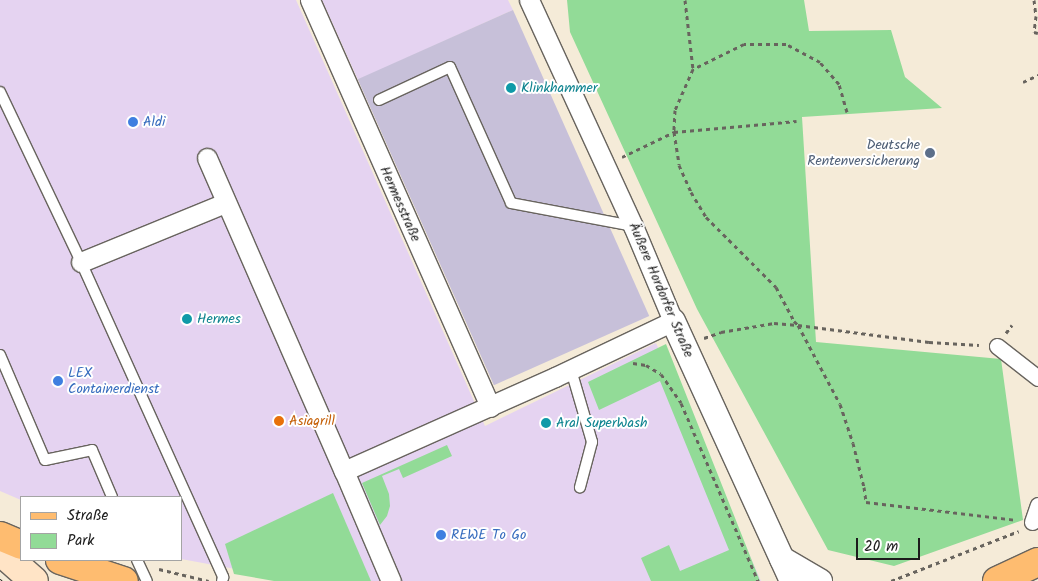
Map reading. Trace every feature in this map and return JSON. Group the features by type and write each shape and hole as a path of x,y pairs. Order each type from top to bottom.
{"main road":[{"path":"0,536 20,545"},
{"path":"0,552 34,581"},
{"path":"68,561 134,569"},
{"path":"997,581 1038,562"}],"street":[{"name":"Hermesstraße","path":"310,0 490,407"},
{"name":"Äußere Hordorfer Straße","path":"529,0 633,226 673,321 792,581"},
{"path":"207,158 391,581"},
{"path":"81,262 225,202"},
{"path":"344,472 571,370 673,321"},
{"path":"997,346 1038,378"},
{"path":"1030,525 1038,505"},
{"path":"782,559 820,581"}],"lane":[{"path":"379,100 450,67 511,203 633,226"},
{"path":"0,92 81,262 223,577 222,581"},
{"path":"0,355 45,460 92,450 112,496"},
{"path":"571,370 592,442 580,487"},
{"path":"134,569 147,581"}],"path":[{"path":"685,0 693,69 676,110 674,132 679,165 690,192 701,209 714,226 744,253 776,287 798,325 840,404 853,443 866,502 1030,525"},
{"path":"1034,0 1036,16 1034,32 1037,33"},
{"path":"693,69 744,44 786,44 820,62 839,84 847,112"},
{"path":"1022,82 1038,75"},
{"path":"617,159 674,132 797,121"},
{"path":"701,339 729,331 774,323 929,342 997,346 1012,325"},
{"path":"624,364 639,363 654,368 675,393 758,581"},
{"path":"891,581 1030,525"},
{"path":"134,569 209,581"}],"shaded area":[{"path":"0,0 296,0 485,426 656,343 761,581 301,581 182,559 182,496 20,496 20,500 0,491"},
{"path":"322,0 508,0 513,10 358,80"},
{"path":"513,10 649,316 494,385 358,79"}],"green space":[{"path":"567,0 804,0 809,31 891,30 905,77 942,108 802,117 816,342 1001,359 1023,520 894,566 828,550 697,309 570,32"},
{"path":"666,344 760,581 651,581 641,558 669,545 680,571 729,550 660,381 599,410 588,382"},
{"path":"447,445 452,456 403,478 399,469 382,476 389,494 390,506 387,516 380,525 362,483"},
{"path":"333,493 371,581 274,581 234,574 225,544"}],"place":[{"name":"Klinkhammer","path":"511,88"},
{"name":"Aldi","path":"133,122"},
{"name":"Deutsche Rentenversicherung","path":"930,153"},
{"name":"Hermes","path":"187,319"},
{"name":"LEX Containerdienst","path":"58,381"},
{"name":"Asiagrill","path":"279,421"},
{"name":"Aral SuperWash","path":"546,423"},
{"name":"REWE To Go","path":"441,535"}]}
